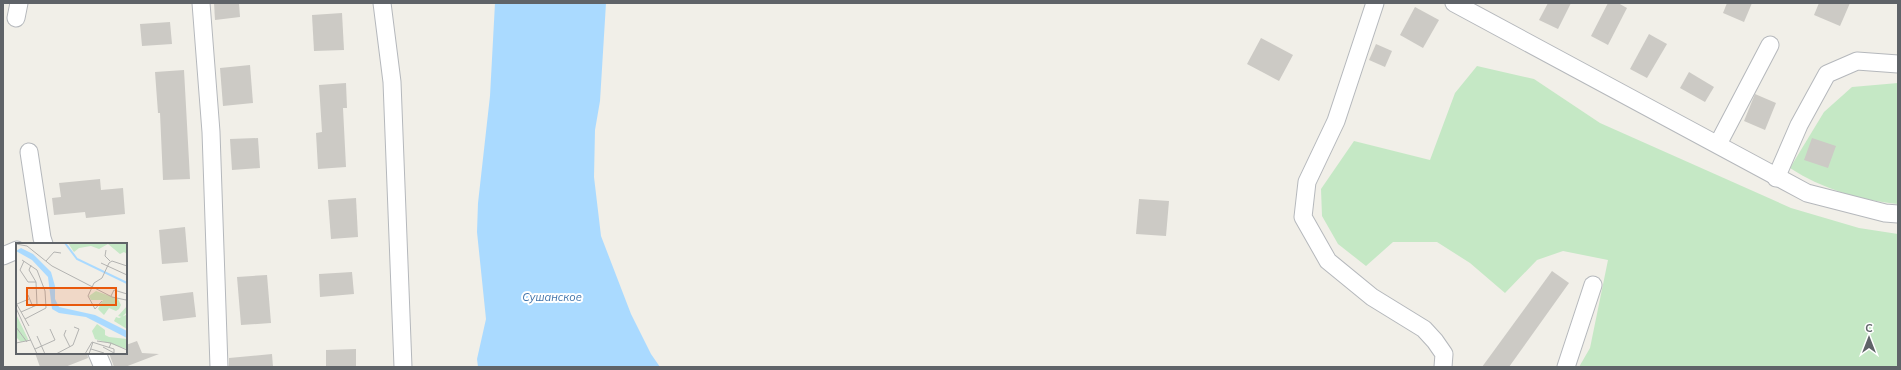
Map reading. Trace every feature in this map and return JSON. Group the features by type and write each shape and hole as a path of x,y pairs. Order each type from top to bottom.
{"street":[{"path":"201,3 211,132 219,367"},
{"path":"382,3 392,82 403,367"},
{"path":"1375,3 1336,121 1307,182 1302,217 1328,261 1372,297 1424,329 1444,354 1442,367"},
{"path":"1454,3 1718,144 1776,178 1807,193 1885,213 1898,214"},
{"path":"1718,144 1770,45"},
{"path":"1776,178 1798,125 1827,74 1857,61 1898,64"},
{"path":"28,152 39,242"},
{"path":"3,256 16,250"},
{"path":"1566,367 1592,285"},
{"path":"97,354 103,367"}],"green space":[{"path":"1477,66 1534,79 1600,123 1791,208 1859,228 1898,234 1898,367 1579,367 1590,348 1608,260 1563,251 1537,260 1505,293 1470,263 1437,242 1393,242 1366,266 1338,244 1322,216 1321,189 1354,141 1430,160 1455,93"},
{"path":"1898,83 1898,204 1870,200 1828,188 1790,168 1824,112 1852,87"}],"water":[{"name":"Сушанское","path":"495,3 606,3 600,101 595,130 594,177 601,236 631,314 651,354 660,367 478,367 477,359 486,319 477,232 478,203 490,96"}],"building":[{"path":"214,3 239,3 240,17 215,20"},
{"path":"1548,3 1571,3 1558,29 1539,20"},
{"path":"1608,3 1618,3 1627,8 1608,45 1591,36"},
{"path":"1727,3 1752,3 1744,22 1723,13"},
{"path":"1819,3 1850,3 1840,26 1814,15"},
{"path":"1415,7 1439,20 1423,48 1400,35"},
{"path":"342,13 344,50 314,51 312,15"},
{"path":"170,22 172,44 142,46 140,24"},
{"path":"1649,34 1667,44 1647,78 1630,69"},
{"path":"1261,38 1293,55 1279,81 1247,64"},
{"path":"1376,44 1392,51 1385,67 1369,60"},
{"path":"250,65 253,103 223,106 220,68"},
{"path":"184,70 190,179 163,180 160,113 158,113 155,72"},
{"path":"1689,72 1714,87 1705,102 1680,88"},
{"path":"346,83 347,108 343,108 346,167 318,169 316,133 322,132 319,85"},
{"path":"1755,94 1776,103 1765,130 1744,121"},
{"path":"258,138 260,168 232,170 230,139"},
{"path":"1812,138 1836,146 1828,168 1804,160"},
{"path":"100,179 101,190 123,188 125,214 86,218 85,212 54,215 52,198 61,197 59,183"},
{"path":"356,198 358,237 331,239 328,200"},
{"path":"1139,199 1169,201 1166,236 1136,234"},
{"path":"185,227 188,262 162,264 159,230"},
{"path":"1552,271 1569,283 1509,367 1482,367"},
{"path":"352,272 354,294 320,297 319,274"},
{"path":"267,275 271,323 241,325 237,277"},
{"path":"193,292 196,317 163,321 160,296"},
{"path":"137,341 142,353 159,354 125,367 114,367 109,354 127,354 127,345"},
{"path":"356,349 356,367 326,367 326,350"},
{"path":"35,354 87,354 88,358 65,367 40,367"},
{"path":"272,354 273,367 229,367 229,358"}]}
